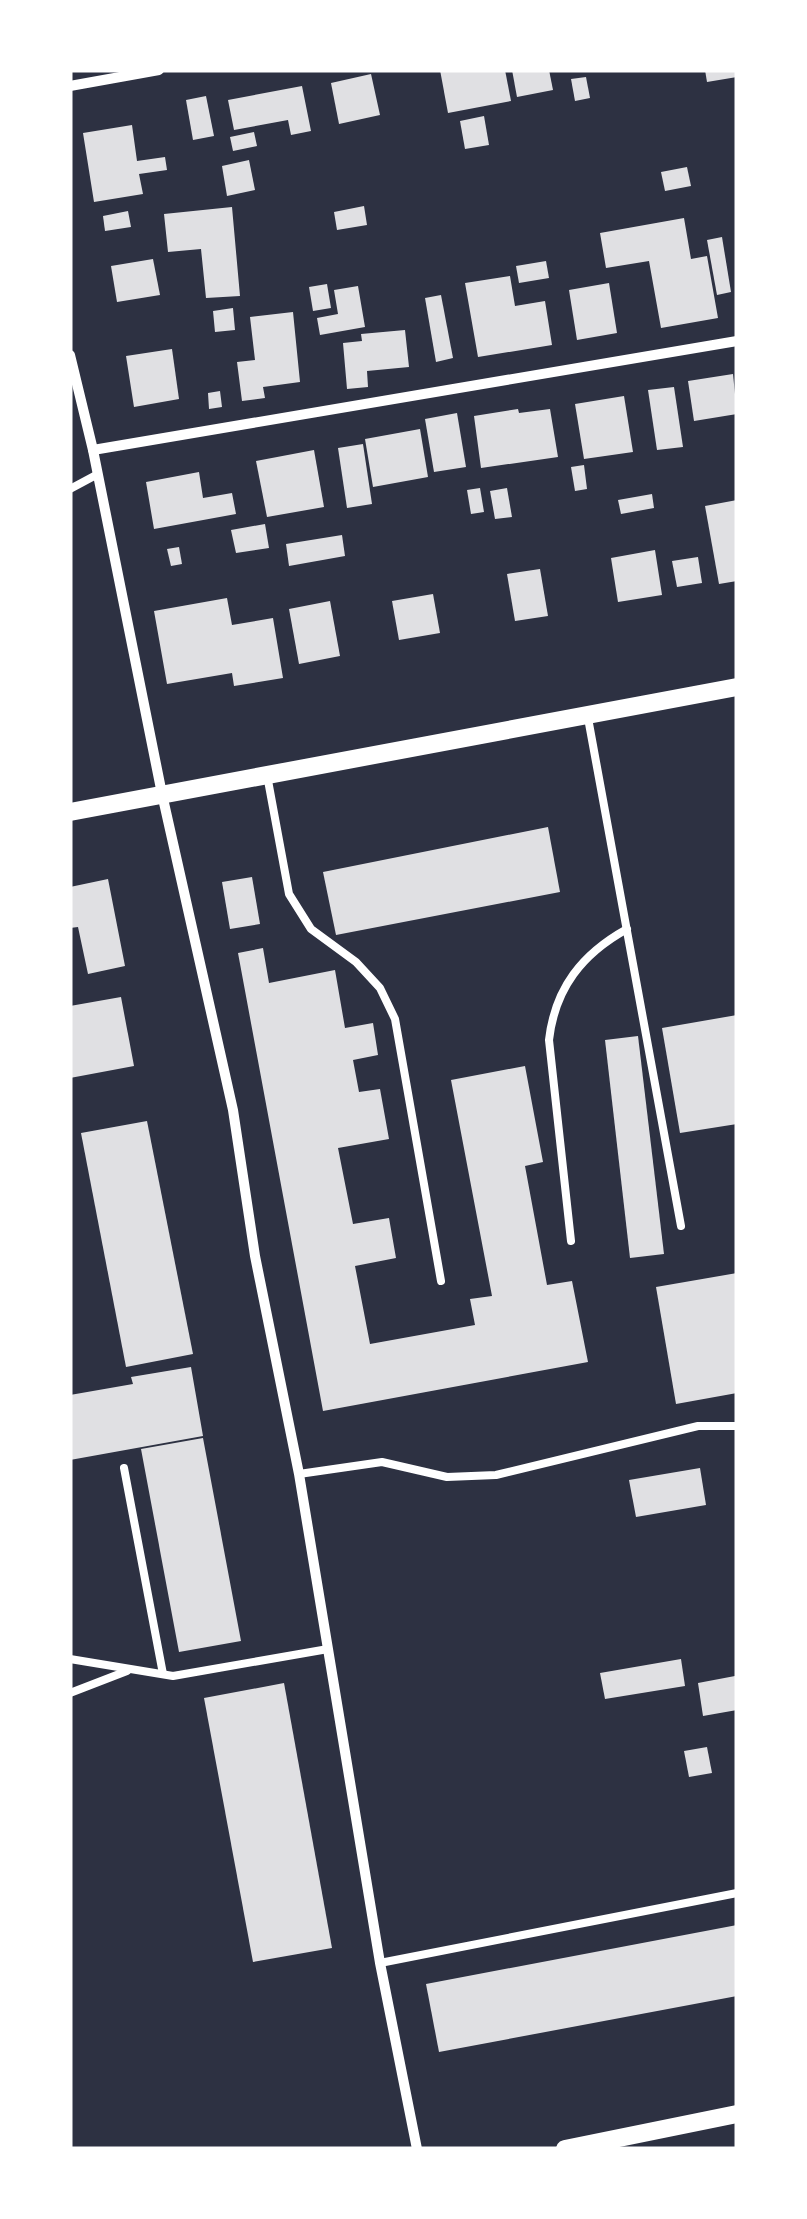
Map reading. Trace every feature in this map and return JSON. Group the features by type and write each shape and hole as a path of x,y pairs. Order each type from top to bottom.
{"street":[{"path":"70,86 159,70"},
{"path":"93,450 737,341"},
{"path":"70,355 232,1110 255,1256 299,1474 380,1963 417,2149"},
{"path":"70,812 737,687"},
{"path":"565,2149 737,2114"}],"lane":[{"path":"70,489 98,474"},
{"path":"587,714 681,1226"},
{"path":"267,774 290,894 311,929 356,962 380,988 395,1019 441,1281"},
{"path":"572,1240 549,1040 552,1016 560,994 595,947 626,929"},
{"path":"299,1474 382,1462 447,1477 496,1475 698,1426 737,1426"},
{"path":"124,1468 163,1674"},
{"path":"70,1658 172,1676 328,1649"},
{"path":"70,1693 131,1669"},
{"path":"380,1963 737,1893"}],"building":[{"path":"440,70 505,70 511,101 448,113"},
{"path":"512,70 549,70 553,90 517,97"},
{"path":"705,70 737,70 737,77 707,82"},
{"path":"371,74 380,115 339,124 331,83"},
{"path":"586,77 590,98 575,101 571,79"},
{"path":"302,86 311,131 291,135 288,120 234,130 228,100"},
{"path":"206,96 214,136 193,140 186,100"},
{"path":"484,116 489,145 465,149 460,121"},
{"path":"132,125 137,161 165,157 167,170 139,174 143,194 94,202 83,133"},
{"path":"254,132 257,146 233,151 230,137"},
{"path":"249,160 255,190 227,196 222,166"},
{"path":"687,167 691,186 665,191 661,172"},
{"path":"364,206 367,225 337,230 334,212"},
{"path":"232,207 240,296 206,298 201,249 168,252 164,214"},
{"path":"128,211 131,227 105,231 103,216"},
{"path":"684,218 691,259 707,256 718,318 661,328 649,261 606,268 600,233"},
{"path":"722,237 731,292 717,295 707,240"},
{"path":"153,259 160,295 117,302 111,266"},
{"path":"546,261 549,278 519,283 516,266"},
{"path":"510,276 515,306 545,301 552,345 478,357 465,283"},
{"path":"609,283 617,333 577,340 569,290"},
{"path":"327,284 331,308 313,311 309,287"},
{"path":"358,286 365,327 320,335 317,318 338,314 334,290"},
{"path":"441,295 453,358 436,362 425,298"},
{"path":"233,308 235,330 215,332 213,311"},
{"path":"293,312 300,382 263,387 265,398 242,401 237,362 255,360 250,317"},
{"path":"405,330 409,367 367,371 368,387 347,389 343,343 362,341 361,334"},
{"path":"172,349 179,399 134,407 126,356"},
{"path":"733,374 737,414 694,421 688,381"},
{"path":"674,387 683,447 657,450 648,390"},
{"path":"220,391 222,407 209,409 208,393"},
{"path":"624,396 633,452 584,459 575,404"},
{"path":"518,409 519,413 550,409 558,457 481,468 474,416"},
{"path":"457,413 466,467 434,472 425,419"},
{"path":"420,429 428,477 373,487 365,439"},
{"path":"363,444 372,504 347,508 338,448"},
{"path":"314,450 324,507 267,517 256,461"},
{"path":"584,465 587,489 575,491 571,467"},
{"path":"199,472 203,498 232,493 236,514 154,529 146,482"},
{"path":"480,488 484,512 471,514 467,490"},
{"path":"507,488 512,517 495,519 490,491"},
{"path":"652,494 654,508 621,514 618,500"},
{"path":"737,500 737,581 719,584 705,506"},
{"path":"265,524 269,548 236,553 231,530"},
{"path":"342,535 345,556 289,566 286,544"},
{"path":"179,547 182,564 171,566 167,549"},
{"path":"655,550 662,595 618,602 611,558"},
{"path":"698,557 702,583 677,587 672,561"},
{"path":"540,569 548,616 515,621 507,574"},
{"path":"433,594 440,633 399,640 392,601"},
{"path":"227,598 232,625 273,618 283,678 234,686 232,673 167,684 154,611"},
{"path":"330,601 340,656 299,664 289,609"},
{"path":"548,827 560,892 336,935 323,872"},
{"path":"252,877 260,924 230,929 222,882"},
{"path":"108,879 125,966 88,974 78,927 70,928 70,887"},
{"path":"263,948 269,983 335,970 345,1028 373,1023 378,1055 353,1060 359,1092 380,1089 389,1139 338,1148 353,1224 389,1218 396,1258 355,1266 370,1344 475,1325 470,1299 492,1296 451,1080 525,1066 543,1162 525,1166 547,1285 572,1281 588,1362 323,1411 238,953"},
{"path":"121,997 134,1066 70,1078 70,1006"},
{"path":"737,1015 737,1124 680,1133 662,1028"},
{"path":"638,1036 664,1254 630,1258 605,1040"},
{"path":"147,1121 193,1354 126,1367 81,1133"},
{"path":"737,1273 737,1393 676,1404 656,1287"},
{"path":"191,1367 203,1436 70,1460 70,1395 133,1384 131,1377"},
{"path":"203,1438 241,1641 179,1652 141,1449"},
{"path":"700,1468 706,1505 636,1517 629,1480"},
{"path":"681,1659 685,1686 605,1699 600,1673"},
{"path":"735,1676 737,1710 703,1716 698,1683"},
{"path":"284,1683 332,1948 253,1962 204,1698"},
{"path":"707,1747 712,1773 689,1777 684,1751"},
{"path":"737,1925 737,1996 439,2052 426,1984"}]}
